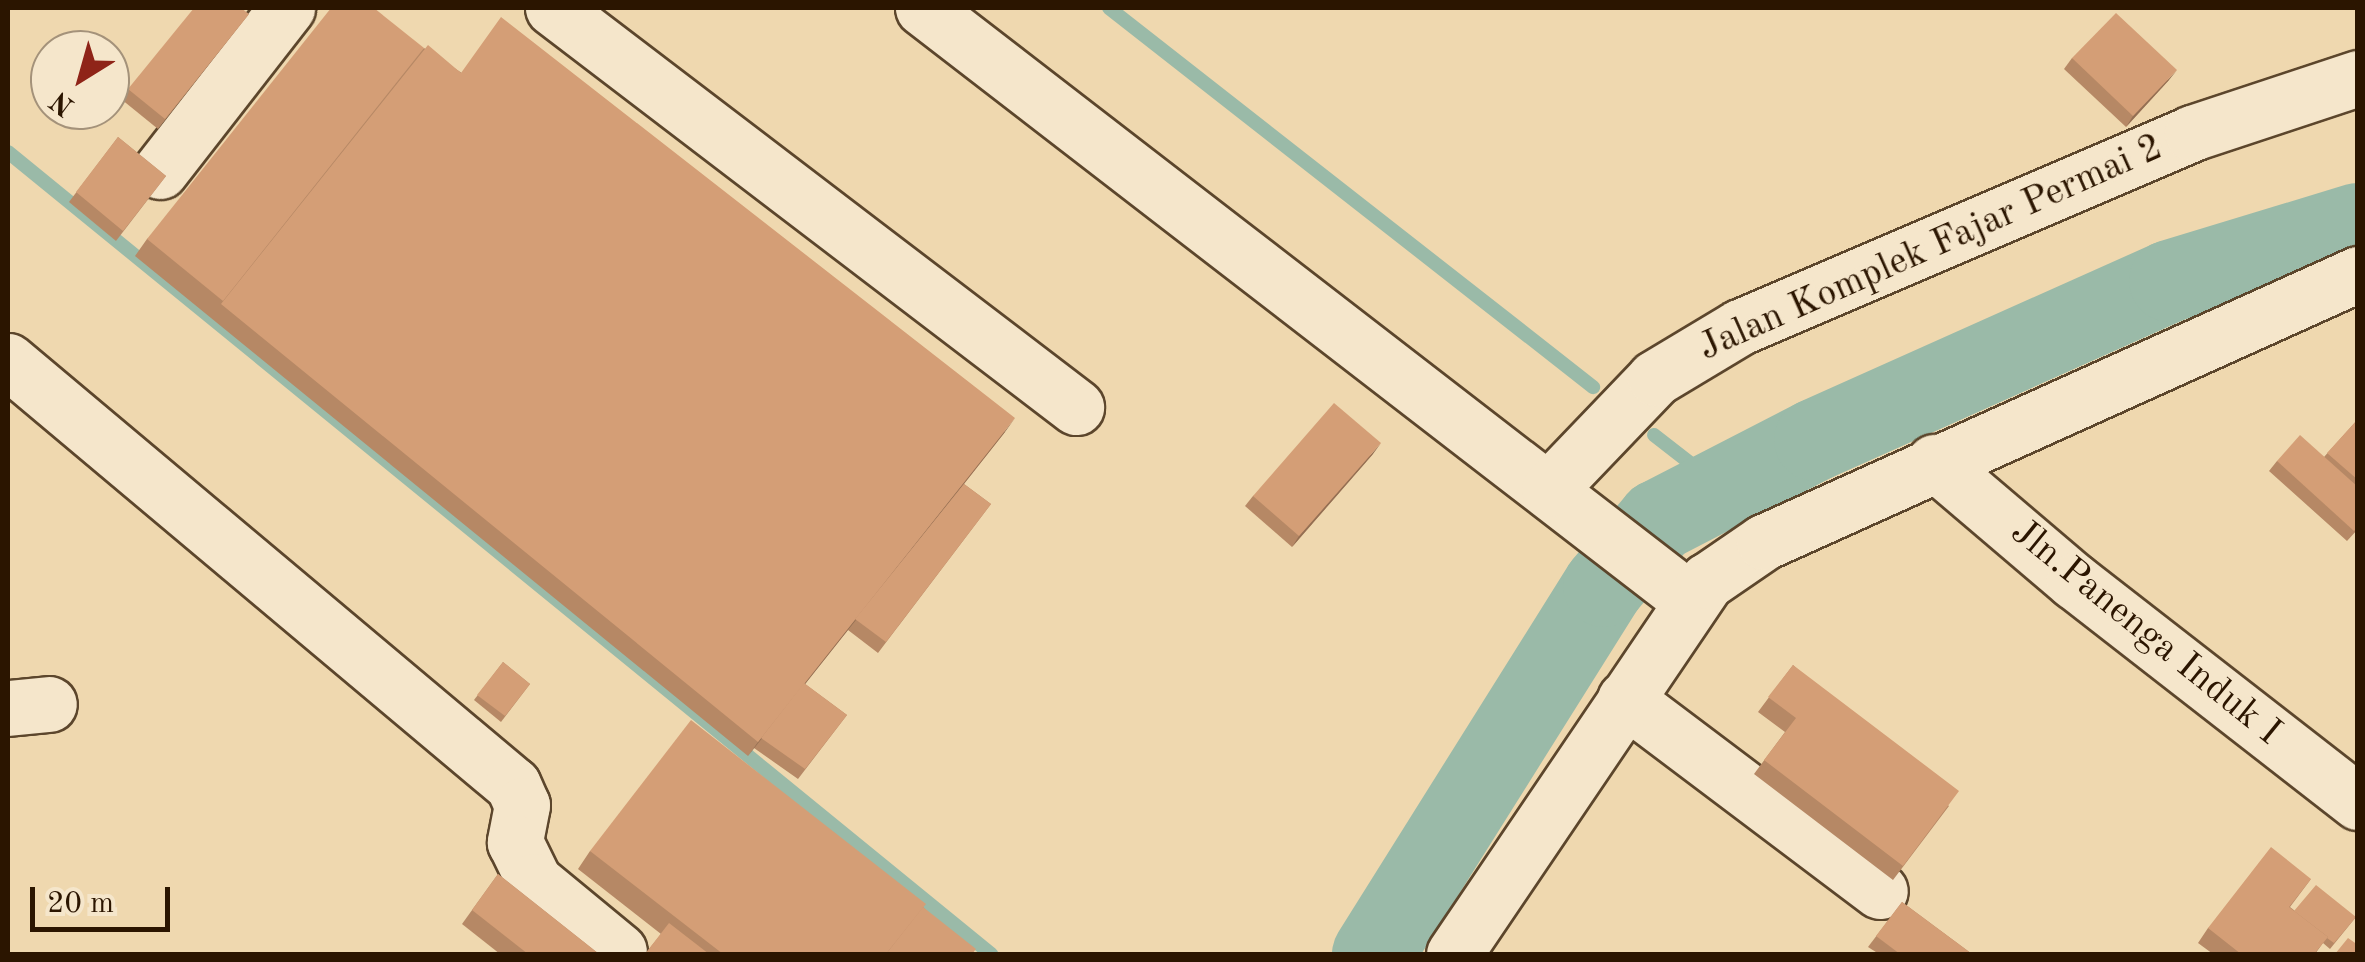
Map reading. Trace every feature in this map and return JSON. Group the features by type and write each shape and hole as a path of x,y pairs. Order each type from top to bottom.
{"street":[{"path":"160,171 287,8"},
{"path":"553,8 1076,407"},
{"path":"923,8 1678,591"},
{"name":"Jalan Komplek Fajar Permai 2","path":"1548,490 1655,378 1740,327 2192,133 2358,78"},
{"path":"1454,954 1625,698 1678,591 1707,581 1764,542 1934,462 1980,446 2356,275"},
{"path":"8,361 514,785 522,805 516,842 534,881 618,951"},
{"name":"Jln.Panenga Induk I","path":"1934,462 2074,581 2358,802"},
{"path":"1625,698 1880,890"}],"building":[{"path":"194,8 241,8 249,14 165,119 130,87"},
{"path":"331,8 374,8 424,48 223,301 147,239"},
{"path":"2116,13 2177,70 2133,116 2072,58"},
{"path":"501,17 1015,418 758,742 221,304 428,45 461,73"},
{"path":"118,137 166,176 123,231 76,192"},
{"path":"1334,403 1381,443 1299,536 1253,496"},
{"path":"2358,419 2358,480 2327,453"},
{"path":"2300,435 2358,487 2358,527 2354,531 2277,461"},
{"path":"964,484 991,504 886,642 855,619"},
{"path":"503,662 530,684 505,716 477,695"},
{"path":"1793,665 1959,791 1903,866 1764,760 1796,718 1768,697"},
{"path":"804,683 847,715 805,769 761,738"},
{"path":"691,720 926,904 886,954 723,954 590,851"},
{"path":"2271,847 2311,879 2289,907 2328,937 2314,954 2241,954 2208,928"},
{"path":"498,874 599,954 528,954 472,910"},
{"path":"2316,885 2356,917 2334,943 2294,911"},
{"path":"1902,902 1972,954 1900,954 1876,936"},
{"path":"923,907 976,949 972,954 886,954"},
{"path":"669,923 709,954 645,954"},
{"path":"2348,938 2358,945 2358,954 2335,954"}],"waterway":[{"path":"1109,8 1593,387"},
{"path":"8,152 991,954"},
{"path":"1373,954 1604,586 1658,521 1815,440 2170,281 2358,224"},
{"path":"1654,435 1722,488"},
{"path":"1397,954 1604,586"}]}
